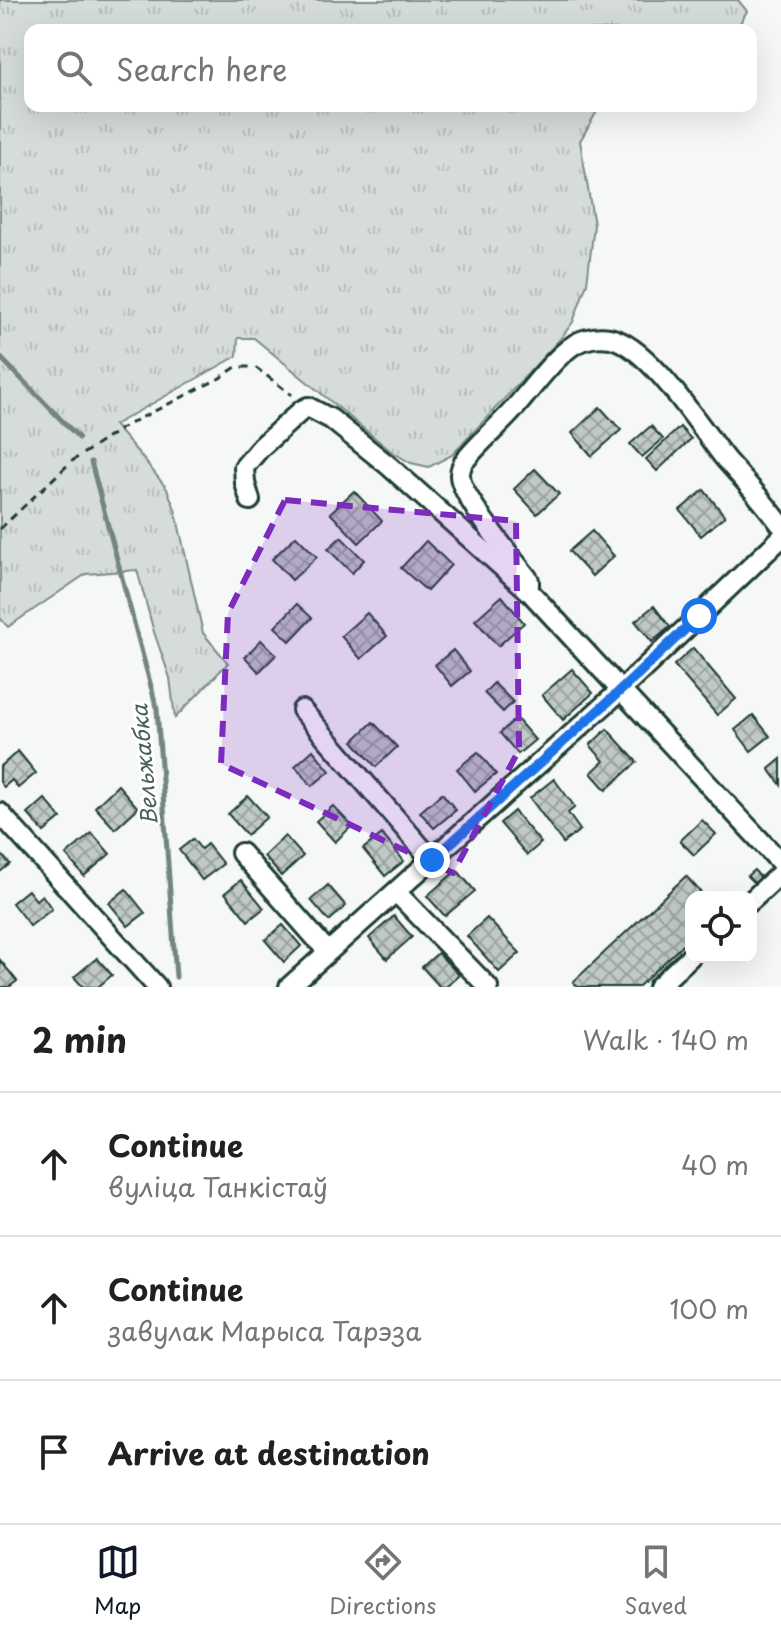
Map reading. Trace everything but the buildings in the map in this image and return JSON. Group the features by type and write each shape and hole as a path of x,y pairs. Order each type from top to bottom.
{"street":[{"path":"529,591 529,580 471,502 462,486 460,474 464,461 566,351 588,339 612,338 633,350 661,375 781,525"},
{"path":"250,500 244,467 277,431 308,407 331,419 389,466 529,591 781,863"},
{"path":"289,987 620,691 781,538"},
{"path":"302,710 432,860"},
{"path":"0,813 157,987"},
{"path":"241,853 328,952"},
{"path":"757,895 781,873"},
{"path":"396,892 488,987"},
{"path":"658,987 685,962"}],"path":[{"path":"0,529 72,461 125,426 236,367 255,367 308,407"}],"highlighted area":[{"path":"285,500 516,521 519,750 453,873 221,764 228,613"}],"green space":[{"path":"0,0 738,0 747,11 739,24 24,24 24,112 597,112 580,141 594,225 587,283 573,322 452,455 429,467 411,463 392,452 254,338 238,338 237,356 114,425 167,489 175,509 203,633 228,663 175,718 170,678 137,570 86,574 8,627 0,618"}],"waterway":[{"name":"Вельжабка","path":"0,357 79,438"},
{"name":"Вельжабка","path":"91,462 157,709 176,977"}],"route":[{"path":"432,860 699,616"}]}
